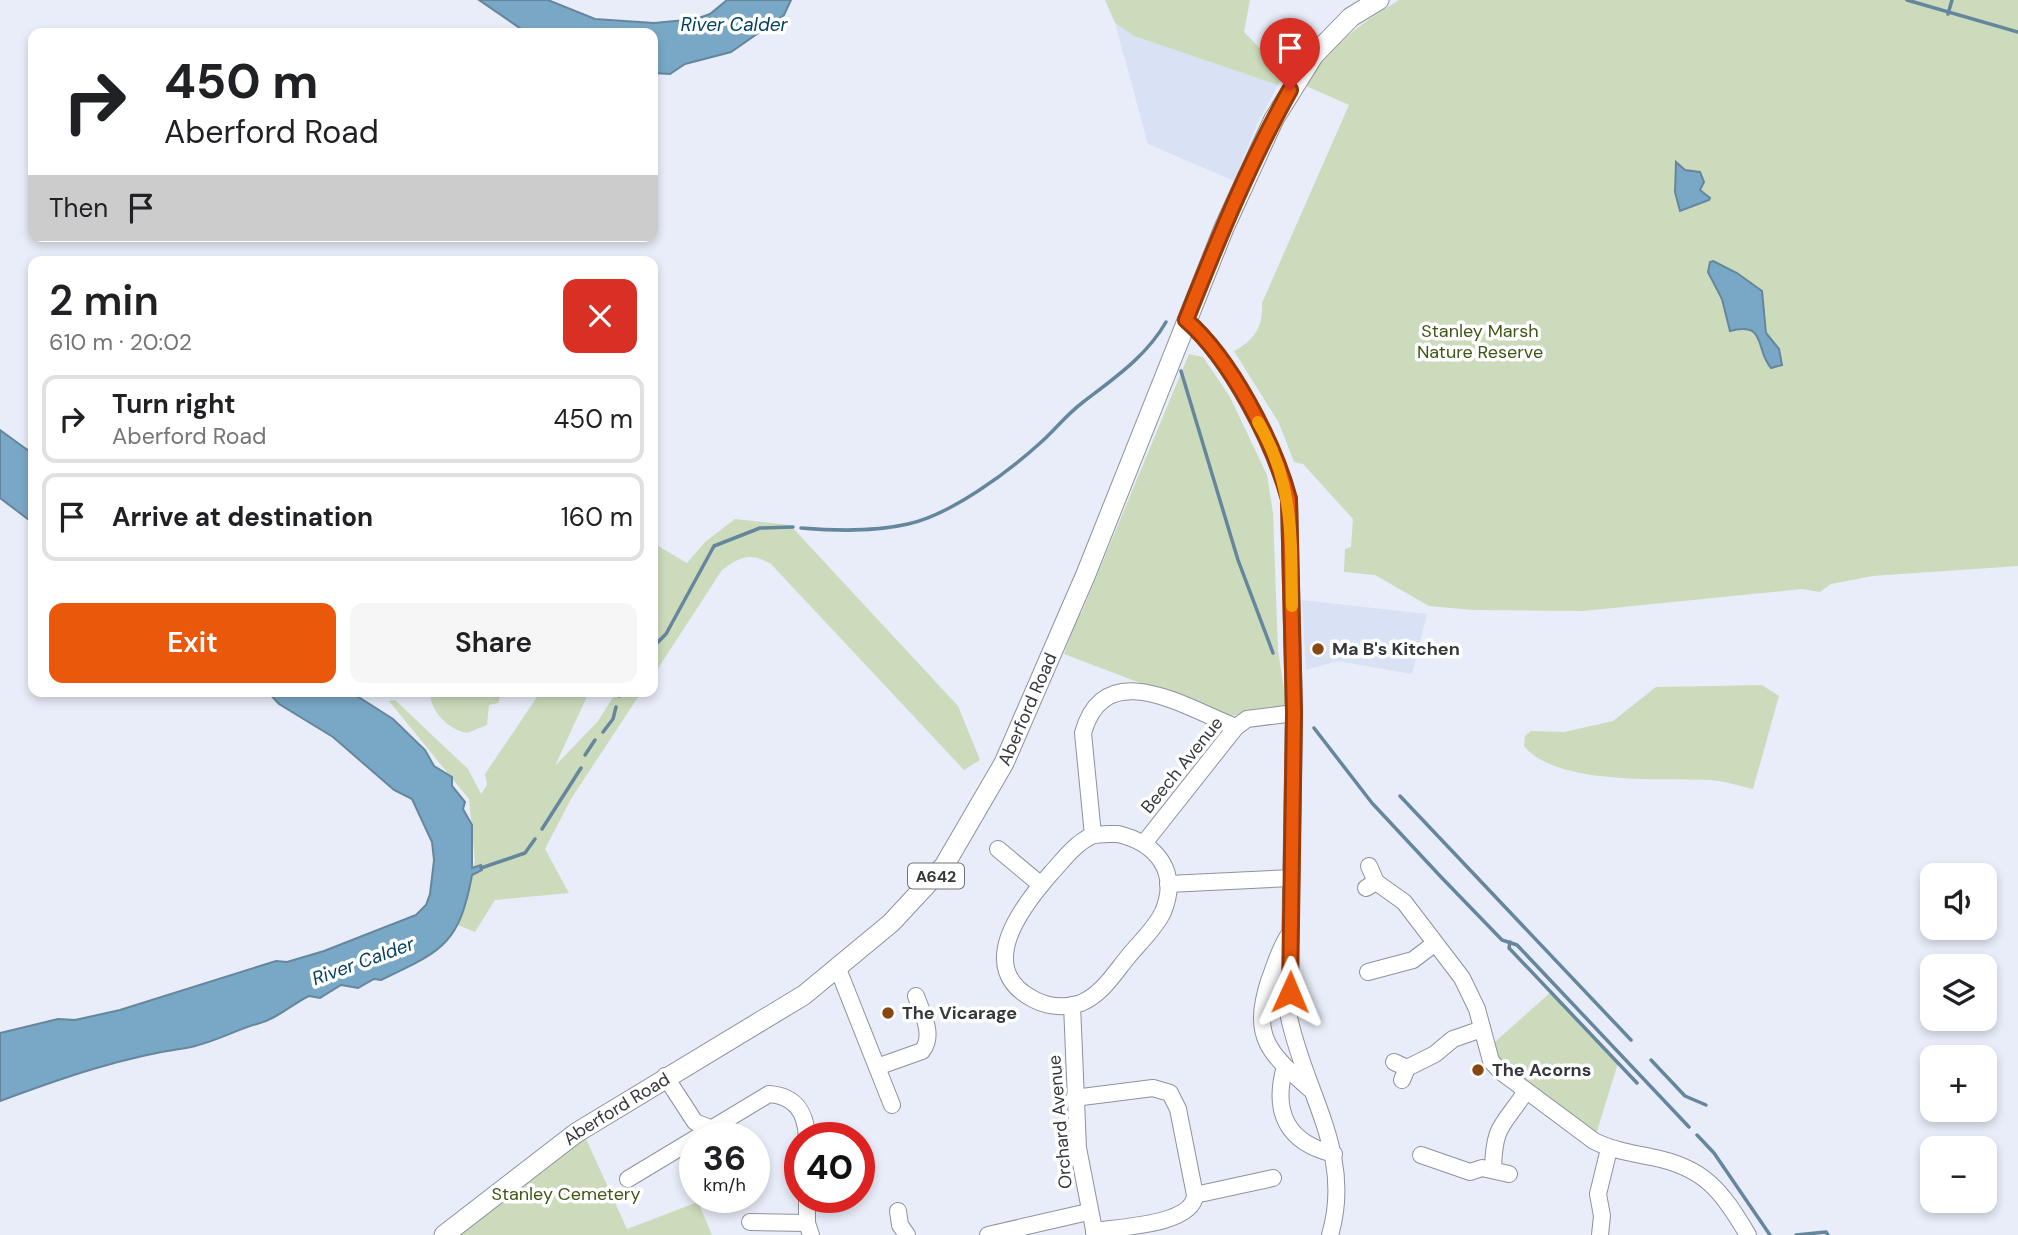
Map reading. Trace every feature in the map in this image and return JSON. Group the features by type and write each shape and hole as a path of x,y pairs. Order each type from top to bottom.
{"main road":[{"name":"Aberford Road","path":"443,1235 576,1133 665,1076 804,995 838,969 920,895 944,866 1004,763 1086,574 1186,320 1274,119 1293,85 1334,33 1351,17 1379,0"}],"street":[{"path":"1186,320 1217,354 1255,416 1276,458 1286,490 1291,528 1294,713 1289,1017 1294,1042 1334,1154 1338,1202 1330,1235"},
{"path":"1093,835 1083,733 1086,720 1104,697 1122,690 1140,690 1236,727"},
{"name":"Beech Avenue","path":"1145,842 1236,727 1247,719 1294,713"},
{"path":"1118,834 1145,842 1160,860 1168,884 1157,922 1100,990 1091,998 1072,1005 1048,1005 1028,996 1016,986 1006,965 1008,931 1041,885 1070,852 1093,835 1118,834"},
{"path":"998,849 1041,885"},
{"path":"1369,866 1371,885 1404,902 1462,978 1472,995 1491,1061 1594,1142 1609,1149 1661,1158 1700,1174 1729,1204 1748,1235"},
{"path":"1168,884 1292,878"},
{"path":"1290,934 1280,948 1261,1022 1269,1049 1284,1067 1312,1091"},
{"path":"1368,972 1413,960 1434,944"},
{"path":"838,969 892,1105"},
{"path":"877,1067 922,1051 926,1046 929,1034 916,996"},
{"name":"Orchard Avenue","path":"1072,1005 1074,1098 1088,1212 1095,1233"},
{"path":"1401,1070 1435,1054 1453,1039 1482,1029"},
{"path":"1284,1067 1279,1097 1287,1125 1305,1144 1334,1154"},
{"path":"665,1076 695,1122"},
{"path":"1074,1098 1153,1088 1170,1093 1178,1109 1195,1195 1192,1207 1180,1216 1095,1233"},
{"path":"1421,1155 1469,1172 1482,1168 1501,1172 1497,1132 1502,1120 1514,1110 1526,1091"},
{"path":"720,1122 761,1096 781,1095 803,1112 805,1122"},
{"path":"628,1179 679,1147"},
{"path":"1600,1235 1602,1216 1598,1194 1609,1149"},
{"path":"1195,1195 1273,1178"},
{"path":"898,1210 900,1225 907,1235"},
{"path":"988,1235 1088,1212"},
{"path":"748,1223 809,1229"}],"shaded area":[{"path":"1115,23 1134,36 1278,85 1256,126 1234,181 1148,144"},
{"path":"1302,600 1427,614 1412,674 1338,661 1306,670"}],"green space":[{"path":"1105,0 1250,0 1244,32 1284,73 1278,85 1134,36 1115,23"},
{"name":"Stanley Marsh Nature Reserve","path":"1399,0 2018,0 2018,566 1872,576 1831,584 1820,592 1802,589 1583,611 1473,610 1429,606 1375,575 1344,572 1345,549 1351,547 1353,519 1303,464 1294,462 1279,423 1234,351 1252,337 1259,326 1262,303 1349,105 1304,85 1347,37"},
{"path":"1189,354 1203,357 1230,397 1267,475 1273,513 1278,650 1287,709 1227,716 1064,654 1078,613 1081,614"},
{"path":"735,519 790,525 958,706 980,760 964,770 771,564 757,558 746,557 734,561 722,570 658,668 658,546 687,563 705,542"},
{"path":"1762,685 1779,696 1753,789 1711,780 1640,779 1585,774 1539,759 1524,746 1525,736 1531,731 1564,732 1613,721 1656,687"},
{"path":"500,697 498,703 489,705 487,725 467,733 453,728 441,718 431,698"},
{"path":"537,697 587,697 555,766 598,721 613,697 638,697 571,799 545,849 569,893 495,900 475,932 458,925 475,861 469,799 389,701 395,700 468,769 481,794 487,785 485,774"},
{"path":"1551,992 1618,1063 1594,1141 1535,1096 1488,1048"},
{"name":"Stanley Cemetery","path":"582,1130 627,1229 679,1209 679,1213 703,1213 712,1235 448,1235"}],"water":[{"name":"River Calder","path":"479,0 548,0 595,19 654,23 696,19 710,14 727,0 791,0 784,15 731,52 685,64 670,74 658,73 658,28 520,28"},
{"path":"1676,162 1685,170 1700,172 1704,182 1700,190 1709,200 1680,211 1675,192"},
{"path":"1710,262 1737,273 1762,291 1766,333 1779,349 1782,365 1771,368 1758,339 1750,330 1730,331 1722,299 1708,272"},
{"path":"0,430 28,450 28,519 0,498"},
{"name":"River Calder","path":"273,697 358,697 393,719 425,750 434,766 452,777 452,786 465,802 463,809 472,825 472,868 481,865 482,870 472,875 461,917 453,932 433,953 381,980 374,979 358,988 341,985 320,998 309,996 271,1019 205,1043 69,1076 0,1101 0,1033 58,1019 75,1020 120,1010 276,961 287,962 324,951 416,915 426,905 434,860 432,842 412,799 394,790 333,737 279,704"}],"waterway":[{"path":"1907,0 2018,32"},
{"path":"1948,14 1952,0"},
{"path":"801,528 855,530 895,527 942,512 1011,467 1076,408 1128,367 1149,346 1166,322"},
{"path":"1181,371 1238,560 1273,653"},
{"path":"658,642 666,634 714,546 760,528 793,527"},
{"path":"603,732 613,719 616,707"},
{"path":"1314,728 1372,803 1442,878 1502,940 1517,945 1689,1127"},
{"path":"585,755 595,740"},
{"path":"542,829 581,768"},
{"path":"1400,796 1631,1040"},
{"path":"481,868 525,853 535,839"},
{"path":"1510,942 1509,948 1637,1083"},
{"path":"1651,1060 1685,1096 1706,1105"},
{"path":"1697,1135 1714,1153 1770,1235"},
{"path":"1796,1235 1826,1232 1828,1235"}],"slow traffic":[{"path":"1258,422 1276,458 1289,499 1292,606"}],"place":[{"name":"Ma B's Kitchen","path":"1318,649"},
{"name":"The Vicarage","path":"888,1013"},
{"name":"The Acorns","path":"1478,1070"}],"route":[{"path":"1290,90 1224,228 1186,320 1199,331 1217,354 1261,427 1276,458 1289,499 1294,713 1290,992"}]}
